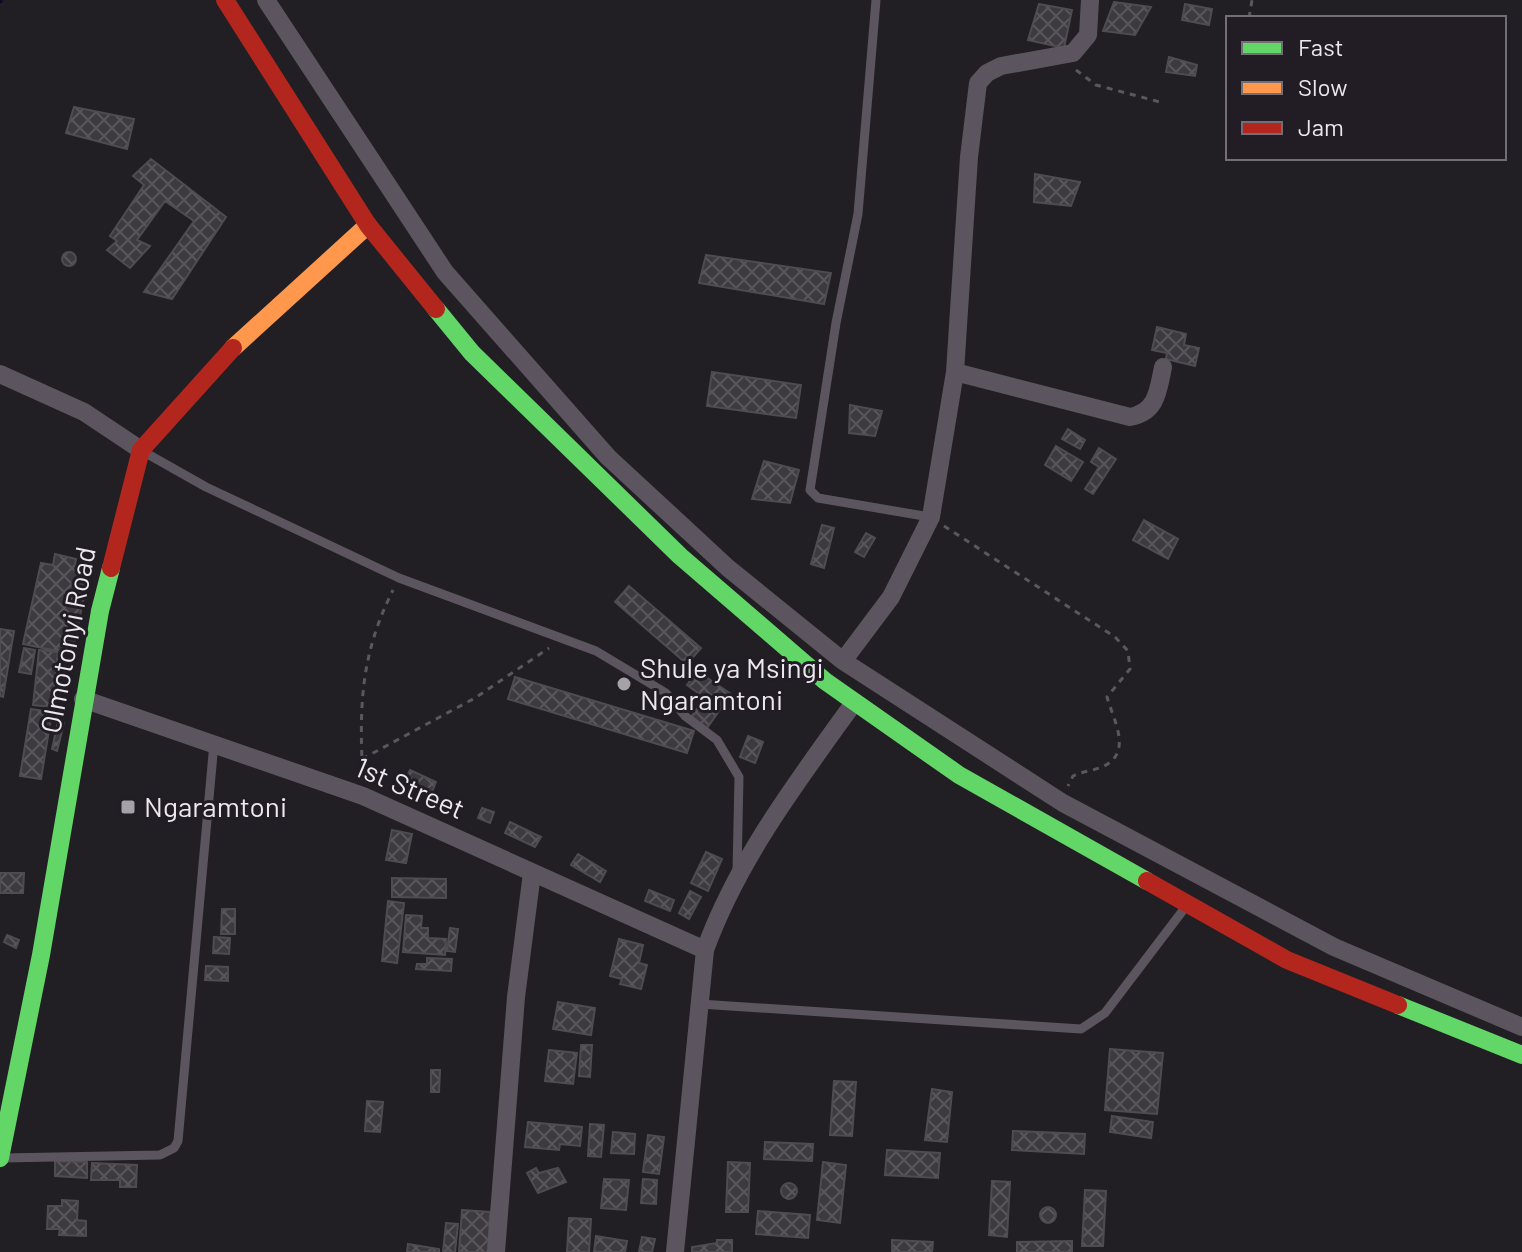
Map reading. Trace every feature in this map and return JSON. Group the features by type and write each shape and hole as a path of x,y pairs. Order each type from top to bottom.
{"main road":[{"path":"225,0 368,225 472,353 680,556 853,704 959,775 1052,830 1287,960 1522,1055"},
{"name":"Olmotonyi Road","path":"0,1158 41,955 83,699 107,581 141,450 221,359 368,225"}],"street":[{"path":"266,0 445,272 608,457 728,568 843,661 1063,803 1334,947 1522,1027"},
{"path":"279,22 283,0"},
{"path":"843,661 891,597 931,517 955,372 969,157 978,83 987,73 1001,66 1061,57 1081,47 1088,35 1090,0"},
{"path":"955,372 1130,417 1147,412 1155,401 1163,367"},
{"path":"0,374 84,412 141,450"},
{"name":"1st Street","path":"83,699 363,796 705,950"},
{"path":"675,1252 705,950 719,912 737,879 810,761 853,704"},
{"path":"496,1252 516,997 532,873"}],"lane":[{"path":"876,0 858,214 836,323 810,490 818,498 931,517"},
{"path":"141,450 220,494 399,578 565,637 666,693 685,716 717,740 739,777 737,879"},
{"path":"0,1158 160,1155 174,1148 178,1141 214,743"},
{"path":"700,1004 1081,1029 1105,1013 1188,903"}],"path":[{"path":"1061,57 1096,85 1160,102"},
{"path":"931,517 1115,637 1128,651 1130,669 1107,697 1118,726 1120,744 1116,756 1107,764 1073,776 1063,803"},
{"path":"363,796 360,726 365,668 378,620 399,578"},
{"path":"362,759 475,698 565,637"}],"building":[{"path":"1114,2 1151,7 1135,35 1103,31"},
{"path":"1039,4 1072,10 1064,48 1028,40"},
{"path":"1185,4 1212,9 1209,25 1182,20"},
{"path":"1169,57 1197,65 1195,76 1166,72"},
{"path":"74,107 134,119 127,149 66,133"},
{"path":"151,159 226,217 172,299 144,292 194,221 165,201 137,240 150,246 130,268 107,250 117,241 110,236 144,185 133,176"},
{"path":"1035,174 1080,182 1071,206 1034,202"},
{"path":"69,252 76,259 69,266 62,259"},
{"path":"706,255 831,273 824,304 699,283"},
{"path":"1157,327 1186,334 1184,345 1199,348 1195,366 1166,359 1167,353 1152,350"},
{"path":"712,372 801,385 796,418 707,406"},
{"path":"850,405 882,411 875,436 849,433"},
{"path":"1068,429 1085,440 1080,449 1062,439"},
{"path":"1056,446 1083,462 1071,481 1045,465"},
{"path":"1099,448 1116,459 1093,494 1085,489 1099,467 1091,462"},
{"path":"764,461 799,470 790,503 752,499"},
{"path":"1144,520 1178,539 1168,559 1133,540"},
{"path":"822,525 834,528 824,568 811,564"},
{"path":"866,533 875,538 864,557 855,552"},
{"path":"55,554 76,559 75,565 90,568 72,654 23,644 41,563 53,565"},
{"path":"629,586 701,648 687,664 615,602"},
{"path":"0,629 14,631 3,697 0,696"},
{"path":"24,648 35,650 31,674 19,672"},
{"path":"39,650 58,652 52,707 33,705"},
{"path":"697,671 731,694 707,728 691,717 705,698 687,685"},
{"path":"515,677 694,731 687,753 508,699"},
{"path":"31,709 52,712 41,779 20,776"},
{"path":"58,722 64,723 57,751 52,749"},
{"path":"748,736 763,742 755,763 740,757"},
{"path":"410,770 436,782 432,792 405,780"},
{"path":"482,808 494,812 490,823 478,818"},
{"path":"510,822 541,837 535,847 505,833"},
{"path":"392,830 412,834 406,863 386,860"},
{"path":"706,852 722,859 708,891 691,883"},
{"path":"578,854 606,871 600,882 571,865"},
{"path":"0,873 24,873 23,893 0,893"},
{"path":"392,878 446,879 446,898 392,897"},
{"path":"649,890 674,900 670,911 645,901"},
{"path":"690,891 701,897 689,919 679,913"},
{"path":"388,901 404,903 397,963 382,961"},
{"path":"222,909 235,909 235,934 221,934"},
{"path":"406,915 422,916 421,928 428,928 428,938 446,939 445,955 403,952"},
{"path":"450,928 458,929 455,952 447,951"},
{"path":"7,935 19,940 16,948 4,942"},
{"path":"214,937 230,938 229,954 213,953"},
{"path":"619,939 643,945 639,963 647,965 641,989 620,984 622,979 610,976"},
{"path":"427,958 452,959 451,971 416,969 417,964 427,964"},
{"path":"206,966 228,967 228,981 205,980"},
{"path":"558,1002 595,1008 591,1035 553,1029"},
{"path":"581,1045 592,1045 590,1077 579,1076"},
{"path":"1110,1049 1163,1053 1157,1114 1105,1110"},
{"path":"549,1050 577,1053 573,1084 545,1081"},
{"path":"431,1070 440,1070 439,1092 431,1092"},
{"path":"834,1081 856,1082 852,1136 830,1135"},
{"path":"932,1089 952,1092 947,1142 925,1140"},
{"path":"367,1101 383,1102 380,1132 365,1131"},
{"path":"1112,1116 1153,1122 1151,1138 1110,1132"},
{"path":"528,1122 582,1127 580,1146 560,1144 559,1150 525,1147"},
{"path":"590,1124 604,1125 601,1157 588,1156"},
{"path":"1013,1131 1085,1134 1084,1154 1012,1150"},
{"path":"613,1132 635,1134 634,1154 611,1153"},
{"path":"648,1135 664,1137 659,1174 643,1172"},
{"path":"765,1142 813,1144 812,1161 764,1159"},
{"path":"887,1150 940,1153 938,1178 885,1175"},
{"path":"55,1161 87,1162 87,1178 55,1176"},
{"path":"728,1162 750,1163 748,1212 726,1212"},
{"path":"823,1162 846,1165 840,1223 817,1220"},
{"path":"92,1163 137,1165 136,1187 120,1187 120,1180 91,1180"},
{"path":"536,1168 539,1173 558,1168 566,1182 538,1193 527,1173"},
{"path":"604,1179 629,1180 626,1210 601,1208"},
{"path":"643,1179 657,1180 656,1204 641,1203"},
{"path":"992,1181 1010,1182 1007,1237 989,1235"},
{"path":"789,1183 795,1185 795,1197 789,1199 783,1197 781,1191 783,1185"},
{"path":"1085,1190 1106,1191 1103,1246 1082,1246"},
{"path":"62,1200 78,1201 77,1220 86,1221 86,1236 59,1235 60,1229 47,1229 48,1206 62,1206"},
{"path":"1048,1207 1054,1209 1054,1221 1048,1223 1042,1221 1040,1215 1042,1209"},
{"path":"462,1210 490,1212 488,1252 459,1252"},
{"path":"758,1211 810,1215 808,1238 756,1234"},
{"path":"569,1218 591,1219 589,1252 567,1252"},
{"path":"446,1223 458,1224 455,1252 443,1252"},
{"path":"596,1236 627,1241 625,1252 594,1252"},
{"path":"642,1237 655,1239 652,1252 639,1252"},
{"path":"717,1240 732,1240 732,1252 692,1252 692,1247 717,1243"},
{"path":"892,1240 933,1242 932,1252 892,1252"},
{"path":"1072,1241 1072,1252 1017,1252 1017,1242"},
{"path":"408,1244 439,1249 439,1252 407,1252"}],"traffic: fast":[{"path":"436,309 472,353 680,556 825,681 959,775 1147,881"},
{"path":"0,1158 41,955 100,611 111,568"},
{"path":"1398,1005 1522,1055"}],"traffic: slow":[{"path":"233,348 368,225"}],"traffic: jam":[{"path":"225,0 368,225 436,309"},
{"path":"111,568 141,450 233,348"},
{"path":"1147,881 1287,960 1398,1005"}],"place":[{"name":"Shule ya Msingi Ngaramtoni","path":"624,684"},
{"name":"Ngaramtoni","path":"128,807"}]}
